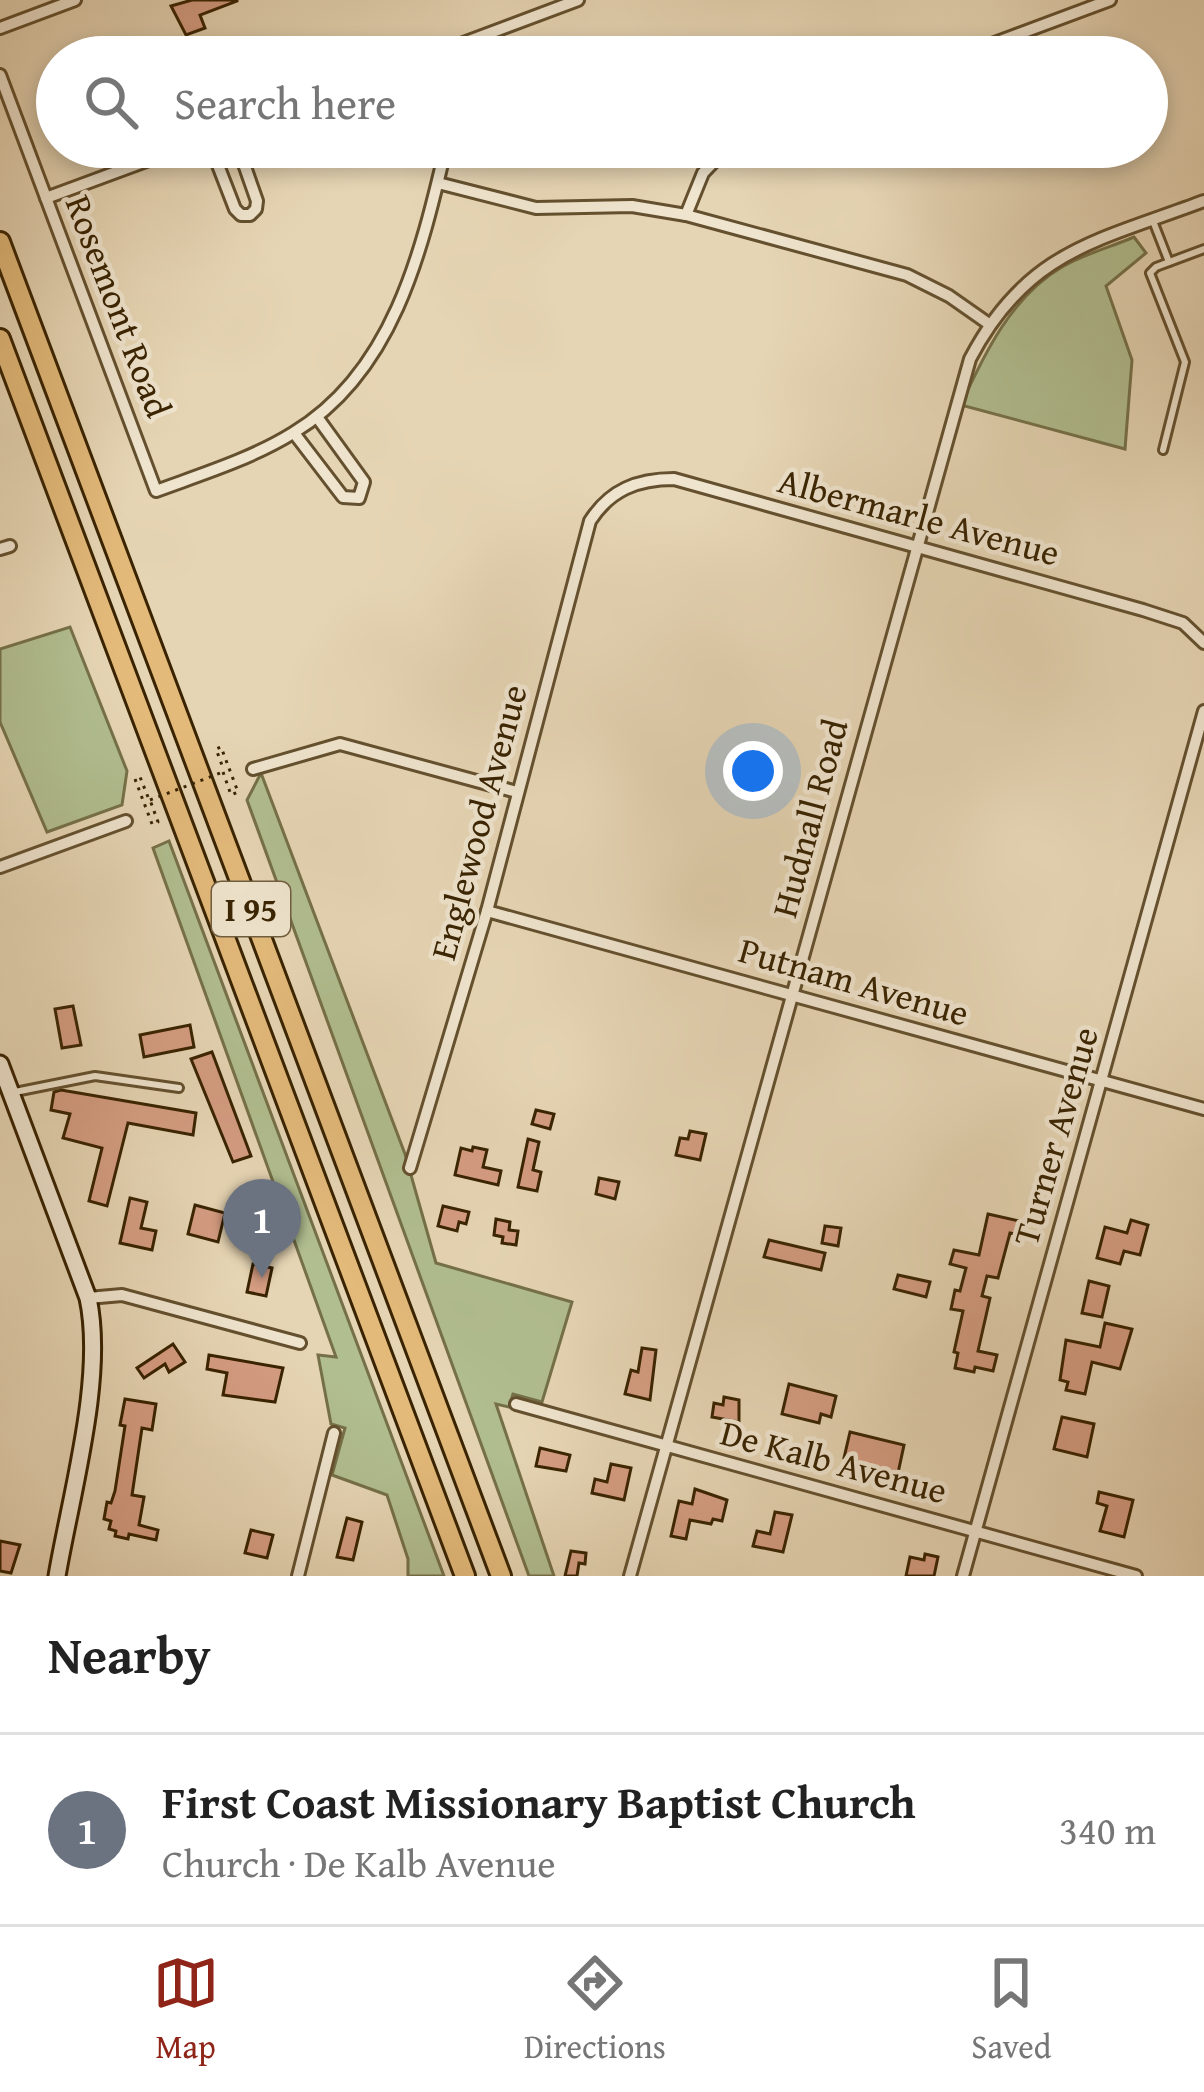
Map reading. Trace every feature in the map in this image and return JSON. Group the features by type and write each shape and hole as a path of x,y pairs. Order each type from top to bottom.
{"highway":[{"name":"I 95","path":"0,242 501,1576"},
{"name":"I 95","path":"0,339 465,1576"}],"main road":[{"path":"0,1064 9,1101 88,1298 95,1343 57,1576"}],"street":[{"path":"0,28 75,0"},
{"path":"480,36 556,4 578,0"},
{"path":"1013,36 1110,0"},
{"name":"Rosemont Road","path":"0,75 156,491 243,459 294,433"},
{"path":"46,198 127,168"},
{"path":"219,168 235,209 250,214 257,201 245,168"},
{"path":"317,417 364,482 359,498 344,497 294,433 354,380 388,331 410,279 441,168"},
{"path":"686,215 708,168"},
{"path":"438,183 536,208 632,206 686,215 907,275 989,323"},
{"name":"Hudnall Road","path":"630,1576 961,381 989,323 1052,261 1204,201"},
{"name":"Albermarle Avenue","path":"610,496 638,483 674,479 1143,610 1183,623 1204,643"},
{"name":"Englewood Avenue","path":"410,1168 487,911 590,521 610,496"},
{"name":"Turner Avenue","path":"963,1576 1204,711"},
{"path":"253,769 340,744 517,792"},
{"path":"0,867 126,821"},
{"name":"Putnam Avenue","path":"487,911 1204,1108"},
{"path":"88,1298 122,1295 300,1343"},
{"name":"De Kalb Avenue","path":"516,1404 1136,1576"},
{"path":"299,1576 334,1433"}],"lane":[{"path":"1153,220 1169,262"},
{"path":"1162,450 1185,362 1150,278 1156,267 1204,249"},
{"path":"9,1101 95,1076 179,1088"}],"path":[{"path":"221,747 238,792 231,795 223,770 216,749 221,747"},
{"path":"149,798 223,770"},
{"path":"140,777 149,798 158,822 152,824 135,779 140,777"}],"green space":[{"path":"1134,237 1146,253 1106,286 1132,360 1125,449 961,405 990,347 1028,294 1070,262"},
{"path":"70,627 127,771 122,805 47,832 0,722 0,649"},
{"path":"261,773 405,1154 436,1263 572,1302 542,1402 513,1394 509,1407 496,1404 554,1576 529,1576 247,800"},
{"path":"169,841 444,1576 408,1576 408,1559 387,1495 332,1475 345,1428 331,1424 318,1355 336,1357 153,848"}],"building":[{"path":"192,0 237,1 200,15 205,28 186,35 171,6"},
{"path":"73,1006 81,1045 62,1048 55,1009"},
{"path":"190,1025 194,1047 144,1057 140,1035"},
{"path":"212,1052 251,1156 233,1162 191,1059"},
{"path":"54,1092 196,1113 193,1135 128,1123 107,1206 89,1201 102,1148 63,1138 70,1114 51,1110"},
{"path":"536,1110 554,1114 550,1129 532,1124"},
{"path":"690,1131 706,1134 700,1160 676,1155 680,1138 688,1139"},
{"path":"528,1139 539,1142 533,1170 541,1172 537,1191 518,1187"},
{"path":"473,1147 487,1150 483,1167 501,1171 498,1185 455,1175 461,1148 472,1151"},
{"path":"599,1178 619,1182 615,1199 596,1194"},
{"path":"130,1198 147,1202 141,1228 156,1231 152,1250 120,1243"},
{"path":"195,1205 225,1213 218,1242 188,1234"},
{"path":"443,1206 469,1212 466,1224 459,1222 457,1231 438,1226"},
{"path":"988,1214 1024,1222 1021,1235 1010,1233 998,1278 987,1276 982,1296 990,1298 978,1351 997,1355 993,1371 975,1367 974,1372 955,1368 963,1311 951,1309 966,1268 950,1264 954,1250 979,1255"},
{"path":"496,1219 510,1222 509,1230 518,1231 516,1245 502,1243 503,1237 494,1235"},
{"path":"1131,1220 1148,1225 1140,1255 1124,1251 1120,1264 1097,1258 1105,1227 1127,1233"},
{"path":"825,1226 841,1228 838,1246 822,1243"},
{"path":"769,1240 825,1253 821,1270 764,1257"},
{"path":"253,1264 272,1268 266,1296 247,1292"},
{"path":"898,1275 930,1282 926,1297 894,1289"},
{"path":"1089,1281 1109,1286 1102,1317 1082,1313"},
{"path":"1105,1323 1132,1329 1120,1369 1092,1362 1085,1394 1066,1390 1068,1382 1060,1380 1066,1340 1100,1347"},
{"path":"173,1344 185,1362 169,1372 165,1364 144,1378 137,1368"},
{"path":"642,1348 656,1350 650,1400 625,1394 631,1370 638,1372"},
{"path":"209,1355 283,1368 275,1402 223,1395 227,1373 207,1369"},
{"path":"789,1384 836,1396 831,1417 821,1414 819,1423 782,1414"},
{"path":"724,1397 739,1400 739,1422 712,1417 714,1403 723,1405"},
{"path":"125,1399 156,1404 152,1430 142,1428 132,1495 144,1497 139,1525 158,1530 156,1540 115,1536 116,1531 109,1529 111,1521 104,1519 115,1491"},
{"path":"1062,1417 1094,1424 1087,1457 1054,1449"},
{"path":"850,1432 904,1445 898,1473 844,1458"},
{"path":"540,1448 570,1455 566,1471 536,1466"},
{"path":"611,1464 631,1468 624,1500 592,1493 595,1479 607,1482"},
{"path":"695,1489 727,1500 722,1521 690,1520 686,1539 671,1536 679,1501 692,1504"},
{"path":"1099,1492 1133,1500 1124,1537 1100,1531 1107,1506 1097,1503"},
{"path":"775,1512 792,1515 783,1552 753,1546 757,1531 770,1534"},
{"path":"347,1518 362,1522 353,1560 337,1557"},
{"path":"251,1530 273,1535 267,1558 245,1553"},
{"path":"0,1541 20,1545 11,1573 0,1571"},
{"path":"571,1551 586,1553 585,1564 579,1563 577,1576 565,1576"},
{"path":"925,1554 938,1557 934,1576 906,1576 910,1557 924,1560"}],"place":[{"name":"First Coast Missionary Baptist Church","path":"262,1278"}]}
